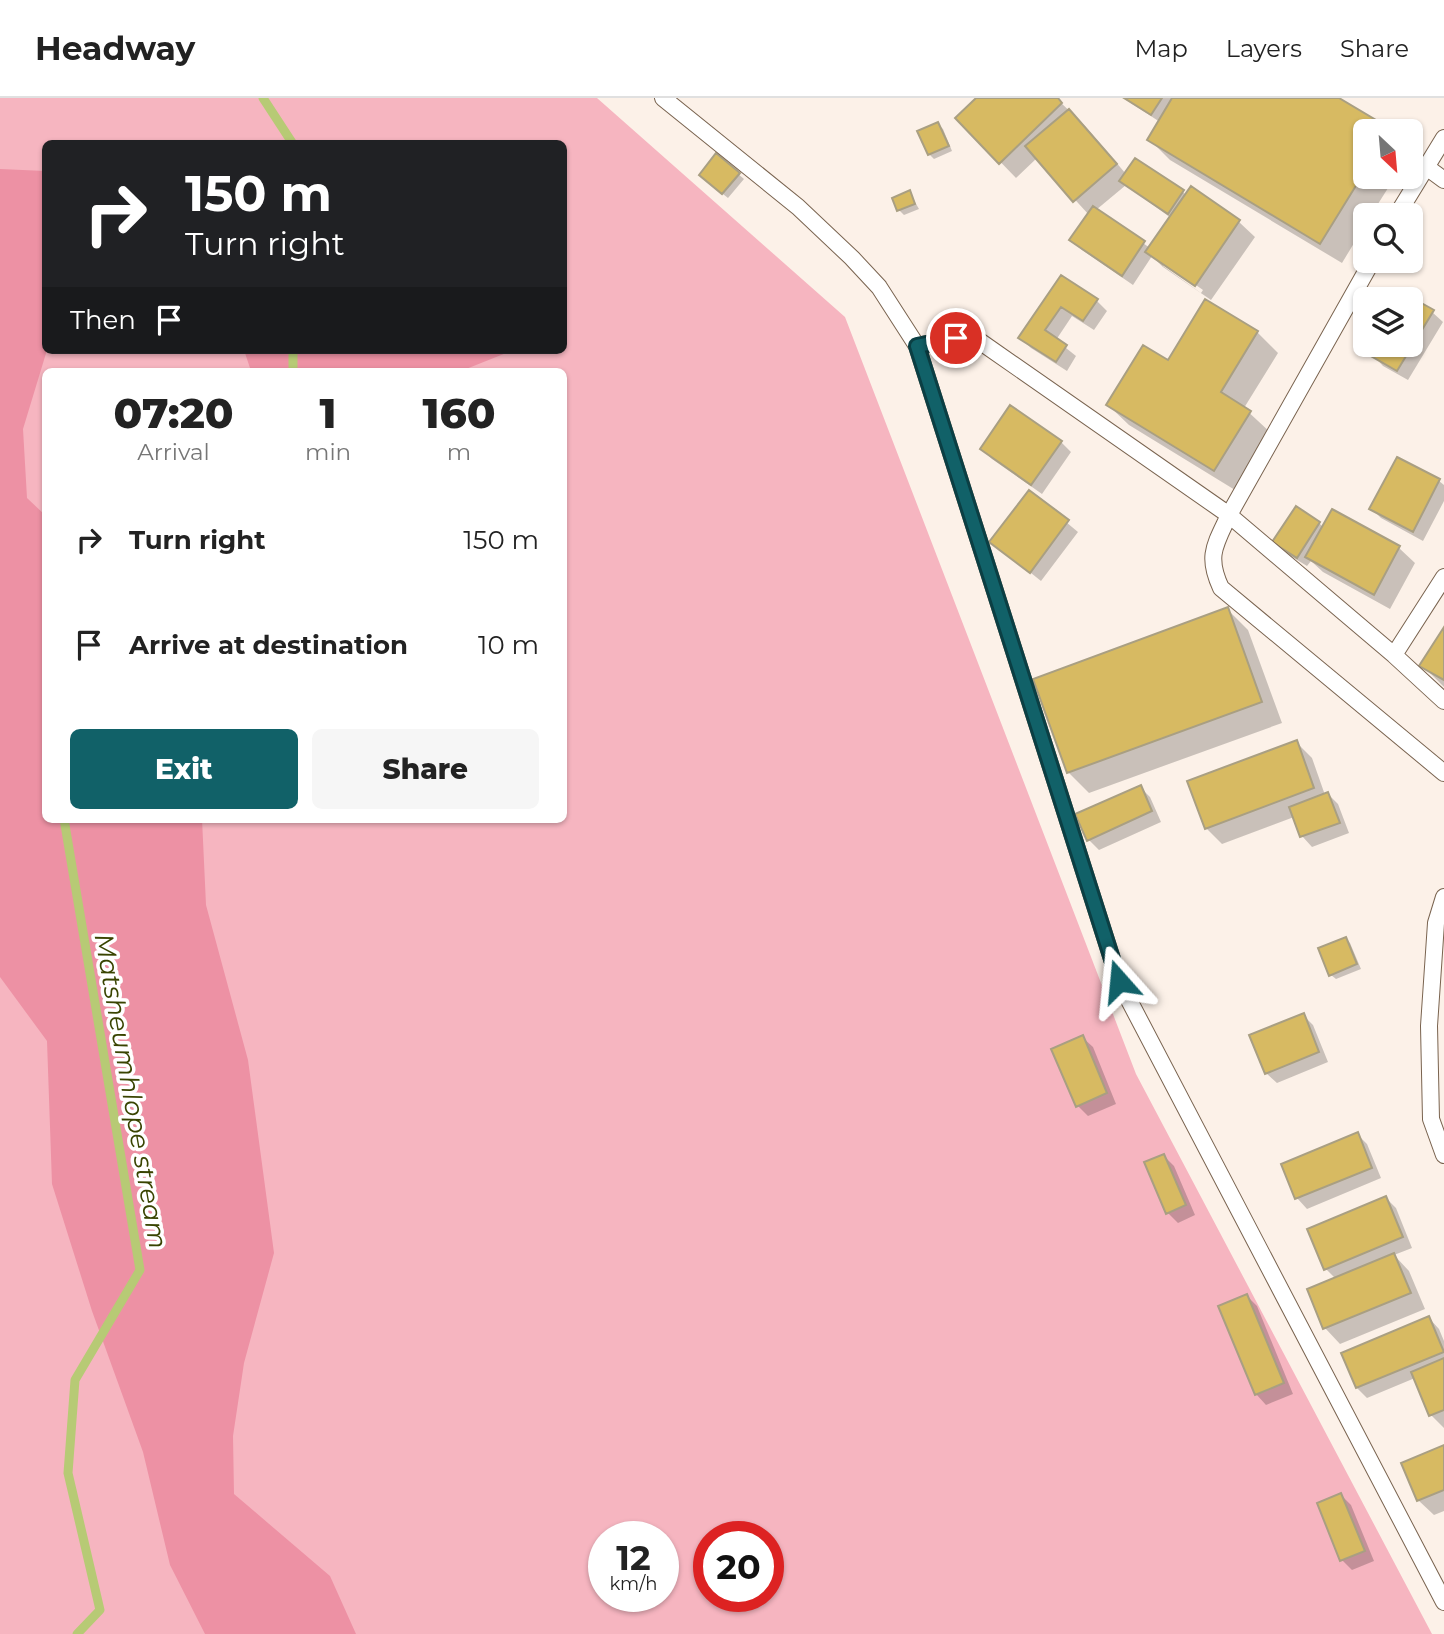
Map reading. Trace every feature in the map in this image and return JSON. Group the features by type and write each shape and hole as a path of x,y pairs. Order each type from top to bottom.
{"lane":[{"path":"663,98 798,207 852,258 879,288 917,346 1119,981 1444,1602"},
{"path":"1404,203 1444,138"},
{"path":"1425,166 1444,180"},
{"path":"1365,273 1229,515 1213,551 1213,572 1221,588 1444,773"},
{"path":"917,346 956,338 978,340 1229,515 1444,701"},
{"path":"1394,655 1444,578"},
{"path":"1444,897 1436,923 1429,1026 1431,1119 1444,1156"}],"shaded area":[{"path":"0,98 597,98 845,317 1136,1074 1432,1634 0,1634"},
{"path":"0,169 42,171 42,354 46,354 23,429 27,498 42,512 42,823 202,823 206,905 248,1060 274,1253 244,1363 233,1436 234,1494 330,1576 356,1634 205,1634 170,1565 143,1452 92,1311 52,1184 47,1041 0,977"},
{"path":"245,354 504,354 468,368 250,368"}],"building":[{"path":"976,98 1058,98 1062,103 999,164 955,118"},
{"path":"1124,98 1162,98 1151,115"},
{"path":"1172,98 1339,98 1374,119 1353,119 1354,189 1320,244 1147,140"},
{"path":"1069,109 1117,164 1073,202 1025,146"},
{"path":"938,122 949,146 928,155 917,131"},
{"path":"716,153 740,173 722,194 699,175"},
{"path":"1135,158 1184,190 1168,214 1119,181"},
{"path":"1191,186 1240,220 1195,286 1145,252"},
{"path":"910,190 915,204 897,211 892,198"},
{"path":"1093,206 1145,241 1122,276 1069,240"},
{"path":"1061,275 1098,299 1083,321 1061,307 1045,330 1067,345 1056,362 1018,338"},
{"path":"1205,299 1258,331 1221,392 1251,411 1214,471 1106,405 1143,345 1168,360"},
{"path":"1423,304 1434,310 1423,328"},
{"path":"1373,357 1405,357 1397,371"},
{"path":"1010,405 1062,441 1031,485 980,449"},
{"path":"1397,457 1440,479 1413,532 1369,509"},
{"path":"1029,490 1069,520 1030,573 989,542"},
{"path":"1296,506 1320,522 1297,558 1272,542"},
{"path":"1332,509 1400,546 1374,595 1305,557"},
{"path":"1228,607 1262,702 1067,773 1033,679"},
{"path":"1444,627 1444,680 1419,666"},
{"path":"1297,740 1314,788 1205,829 1187,781"},
{"path":"1141,785 1152,811 1087,841 1075,814"},
{"path":"1328,792 1340,823 1300,837 1289,807"},
{"path":"1346,937 1357,964 1329,976 1318,948"},
{"path":"1304,1013 1319,1052 1265,1074 1249,1035"},
{"path":"1083,1035 1107,1093 1076,1107 1051,1049"},
{"path":"1358,1132 1372,1168 1295,1199 1281,1164"},
{"path":"1164,1154 1186,1205 1166,1214 1144,1162"},
{"path":"1386,1196 1403,1237 1324,1270 1307,1229"},
{"path":"1394,1253 1411,1293 1323,1329 1307,1289"},
{"path":"1247,1294 1284,1383 1255,1395 1218,1306"},
{"path":"1429,1316 1444,1352 1356,1388 1341,1353"},
{"path":"1444,1358 1444,1410 1429,1416 1411,1372"},
{"path":"1444,1445 1444,1490 1417,1501 1401,1463"},
{"path":"1341,1493 1365,1551 1340,1561 1317,1503"}],"waterway":[{"name":"Matsheumhlope stream","path":"263,98 290,140"},
{"name":"Matsheumhlope stream","path":"293,354 293,368"},
{"name":"Matsheumhlope stream","path":"65,823 140,1270 75,1380 68,1473 100,1610 77,1634"}],"route":[{"path":"956,338 917,346 1119,981"}]}
